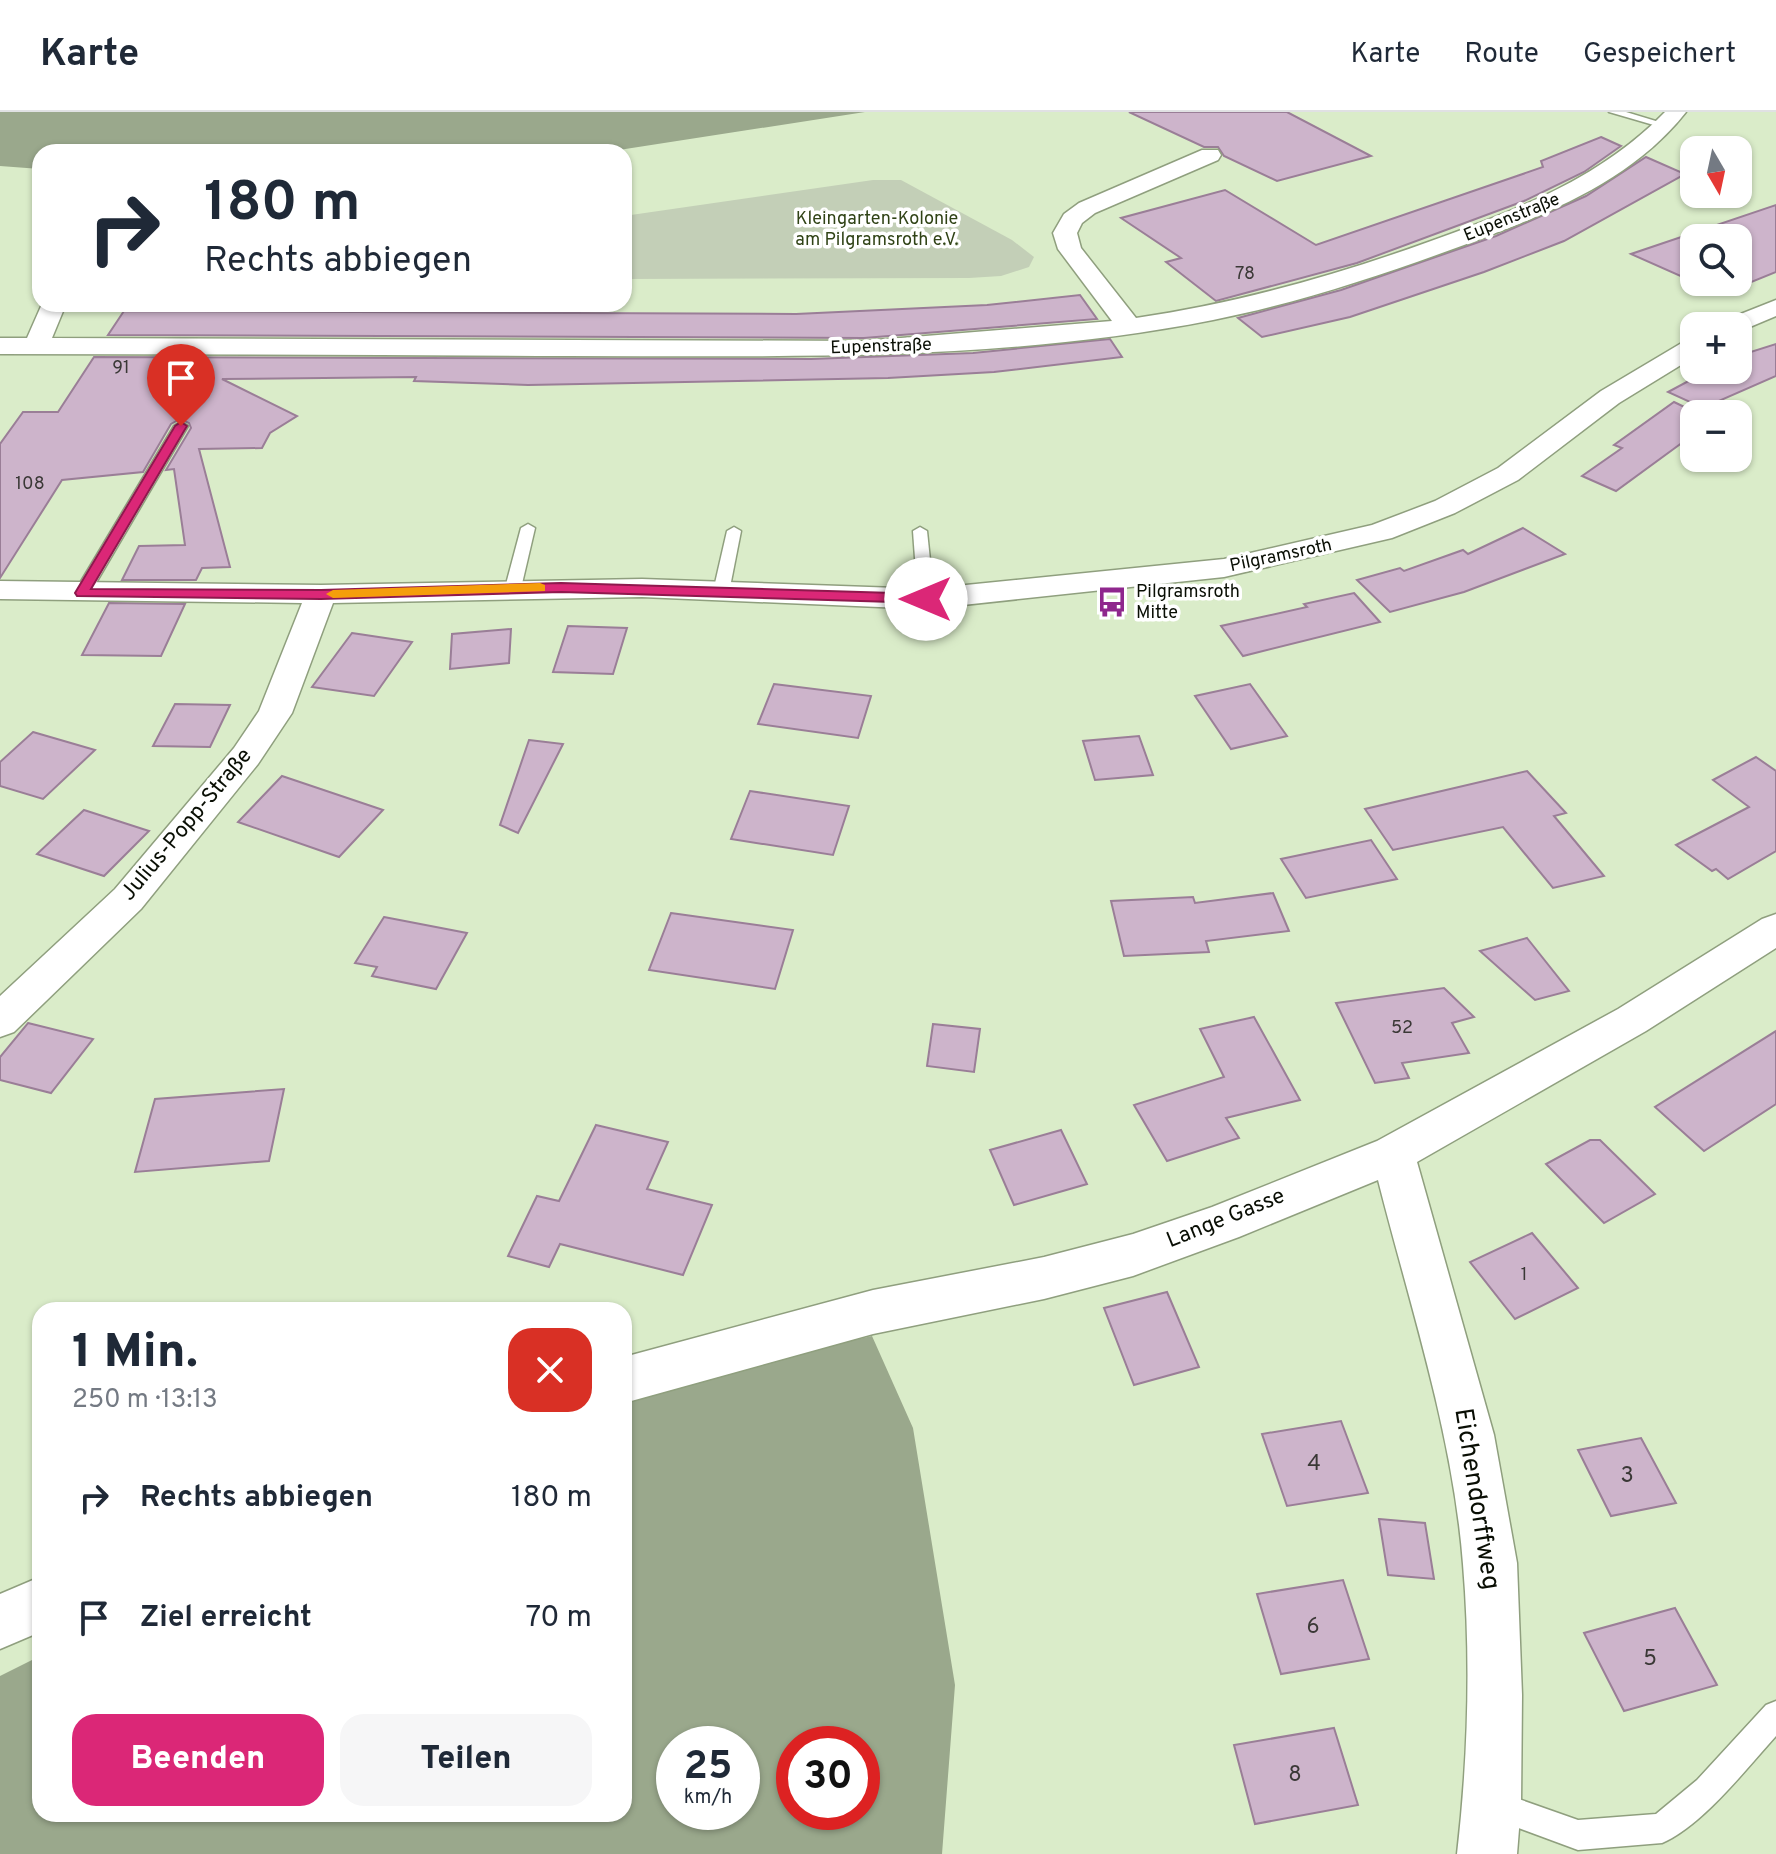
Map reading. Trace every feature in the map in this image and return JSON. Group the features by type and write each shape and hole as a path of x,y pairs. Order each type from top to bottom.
{"street":[{"name":"Eupenstraße","path":"18,346 848,349 972,343 1129,326 1262,302 1315,287 1509,220 1585,186 1629,156 1670,119"},
{"path":"1129,326 1070,249 1065,233 1072,219 1087,208 1210,155"},
{"path":"1752,317 1776,307"},
{"path":"0,370 47,312"},
{"name":"Pilgramsroth","path":"0,590 321,594 513,588 642,588 926,599 1211,570 1331,546 1381,532 1445,507 1508,474 1610,397 1680,354"},
{"name":"Julius-Popp-Straße","path":"0,1021 128,899 246,756 275,713 321,594"},
{"name":"Lange Gasse","path":"632,1378 873,1312 1044,1278 1133,1255 1393,1154 1632,1020 1776,929"},
{"name":"Eichendorffweg","path":"1393,1154 1469,1435 1490,1563 1494,1695 1492,1804 1487,1854"},
{"path":"0,1622 32,1608"}],"lane":[{"path":"1614,112 1670,119"},
{"path":"82,593 181,426"},
{"path":"513,588 528,528"},
{"path":"721,592 734,531"},
{"path":"920,531 926,599"},
{"path":"1492,1804 1578,1835 1662,1828 1707,1790 1776,1715"}],"green space":[{"path":"0,112 865,112 632,148 632,144 32,144 32,168 0,166"},
{"name":"Kleingarten-Kolonie am Pilgramsroth e.V.","path":"873,180 901,180 1012,240 1034,257 1029,267 1001,276 969,278 632,279 632,215"},
{"path":"872,1336 913,1428 955,1685 942,1854 0,1854 0,1676 32,1660 32,1822 632,1822 632,1396 691,1377"}],"building":[{"path":"1129,112 1287,112 1371,156 1277,181 1224,156 1218,147 1204,147"},
{"path":"1601,137 1621,146 1584,172 1524,201 1357,263 1216,301 1166,262 1181,258 1121,218 1225,190 1316,245 1543,167 1541,161"},
{"path":"1646,157 1680,172 1680,177 1564,241 1484,272 1350,317 1262,337 1238,318 1341,290 1496,236 1586,196"},
{"path":"1776,205 1776,272 1752,282 1752,224 1720,224"},
{"path":"1680,237 1680,276 1631,254"},
{"path":"1080,295 1097,319 864,338 108,335 123,312 796,314 987,305"},
{"path":"1110,339 1122,357 994,372 888,378 528,385 414,381 416,377 222,379 297,416 270,433 262,448 199,449 230,567 202,568 196,580 122,580 139,546 185,545 174,469 166,470 191,428 189,423 180,419 171,424 143,472 62,480 0,578 0,444 23,412 58,412 94,357 811,359 973,353"},
{"path":"1776,344 1776,376 1721,400 1686,400 1668,392 1683,384 1752,384 1752,352"},
{"path":"1674,402 1680,405 1680,444 1616,491 1582,476 1622,448 1614,445"},
{"path":"1523,528 1565,554 1464,592 1390,612 1357,580 1400,568 1404,571 1463,550 1468,554"},
{"path":"1354,593 1380,622 1243,656 1221,626 1307,607 1304,604"},
{"path":"109,603 185,604 161,656 82,655"},
{"path":"568,626 627,628 613,674 553,672"},
{"path":"511,629 509,663 450,669 452,634"},
{"path":"352,633 412,642 374,696 312,687"},
{"path":"774,684 871,696 858,738 758,724"},
{"path":"1250,684 1287,736 1231,749 1195,696"},
{"path":"175,704 230,705 210,747 153,746"},
{"path":"33,732 95,750 43,799 0,786 0,762"},
{"path":"1139,736 1153,775 1095,780 1083,741"},
{"path":"529,740 563,744 518,833 500,825"},
{"path":"1756,757 1776,771 1776,851 1728,879 1676,845 1749,807 1713,780"},
{"path":"1527,771 1566,813 1554,816 1604,876 1553,888 1503,827 1393,850 1365,809"},
{"path":"282,776 383,810 339,857 238,822"},
{"path":"750,791 849,806 833,855 731,839"},
{"path":"84,810 149,831 104,876 37,854"},
{"path":"1371,840 1397,879 1306,898 1281,859"},
{"path":"1273,893 1289,931 1206,941 1209,952 1124,956 1111,901 1193,897 1195,903"},
{"path":"671,913 793,930 775,989 649,970"},
{"path":"384,917 467,933 436,989 372,976 377,967 355,963"},
{"path":"1527,938 1569,991 1535,1000 1480,951"},
{"path":"1444,988 1474,1017 1452,1023 1469,1053 1402,1063 1409,1078 1375,1083 1336,1003"},
{"path":"1254,1017 1300,1100 1226,1118 1239,1138 1167,1161 1134,1105 1224,1077 1200,1029"},
{"path":"28,1023 93,1039 51,1093 0,1080 0,1057"},
{"path":"933,1024 980,1029 974,1072 927,1066"},
{"path":"1776,1031 1776,1104 1704,1151 1655,1107"},
{"path":"284,1089 269,1161 135,1172 155,1099"},
{"path":"596,1125 668,1142 647,1189 712,1205 683,1275 560,1244 549,1267 508,1256 537,1196 559,1201"},
{"path":"1061,1130 1087,1184 1014,1205 990,1150"},
{"path":"1590,1140 1600,1140 1655,1194 1604,1223 1546,1164"},
{"path":"1532,1233 1578,1288 1515,1319 1470,1262"},
{"path":"1167,1292 1199,1367 1134,1385 1104,1308"},
{"path":"1341,1421 1368,1493 1287,1506 1262,1434"},
{"path":"1641,1438 1676,1503 1611,1516 1578,1450"},
{"path":"1379,1519 1425,1523 1434,1579 1388,1575"},
{"path":"1343,1580 1369,1659 1281,1674 1257,1594"},
{"path":"1675,1608 1717,1685 1624,1711 1584,1633"},
{"path":"1334,1728 1358,1805 1255,1824 1234,1745"}],"slow traffic":[{"path":"333,594 540,588"}],"place":[{"name":"Pilgramsroth Mitte","path":"1112,602"}],"route":[{"path":"181,426 82,593 321,594 561,587 926,599"}]}
